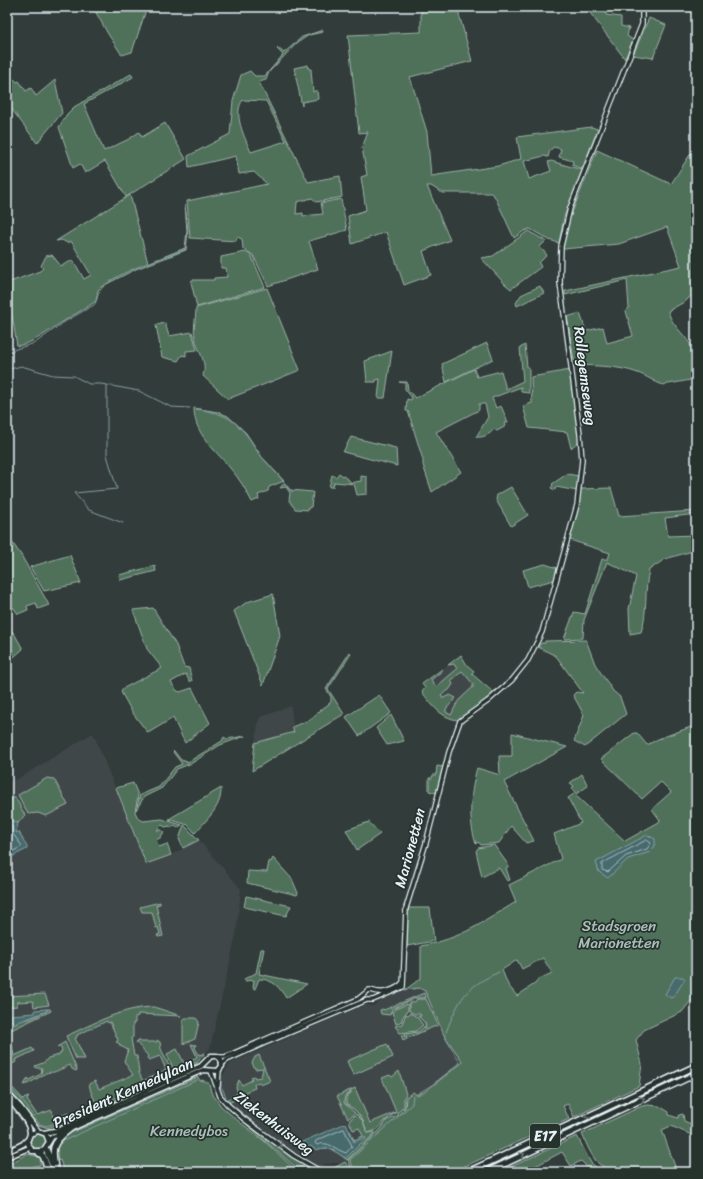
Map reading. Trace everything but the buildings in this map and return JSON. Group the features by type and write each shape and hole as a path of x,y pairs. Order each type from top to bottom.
{"highway":[{"name":"E17","path":"468,1172 696,1066"},
{"name":"E17","path":"487,1172 696,1074"},
{"path":"623,1100 641,1087"},
{"path":"606,1116 629,1108"},
{"path":"56,1172 52,1156 54,1146 58,1138 70,1129"},
{"path":"46,1148 46,1152 56,1172"},
{"path":"39,1152 42,1155 49,1172"}],"main road":[{"name":"President Kennedylaan","path":"44,1133 59,1130 201,1066 212,1056 219,1057"},
{"path":"219,1057 222,1064 219,1070"},
{"name":"President Kennedylaan","path":"206,1062 210,1070"},
{"name":"President Kennedylaan","path":"49,1142 52,1137 202,1071 219,1070"},
{"path":"7,1093 20,1107 38,1131 44,1133 49,1142 46,1148 39,1152 29,1148 7,1157"},
{"path":"7,1097 26,1123 30,1134"},
{"path":"7,1152 25,1143 30,1134 38,1131"},
{"path":"27,1140 29,1148"}],"street":[{"name":"Rollegemseweg","path":"458,724 463,718 496,695 512,680 528,660 542,632 577,505 580,487 582,450 560,283 561,246 570,208 642,24 642,7"},
{"name":"Marionetten","path":"404,981 406,908 426,844 446,761 458,724"},
{"name":"President Kennedylaan","path":"219,1057 226,1056 358,999 370,990 388,991 400,986 404,981"},
{"path":"222,1064 227,1060 368,999 375,998 402,988 404,981"},
{"path":"375,991 375,998"},
{"path":"366,993 368,999"},
{"name":"Ziekenhuisweg","path":"210,1070 220,1096 228,1105 244,1119 261,1130 294,1156 322,1172"},
{"name":"Ziekenhuisweg","path":"218,1089 219,1070"}],"shaded area":[{"path":"461,655 467,665 474,671 472,674 486,687 477,708 456,720 444,716 438,711 422,692 425,688 422,684"},
{"path":"291,706 294,732 255,743 259,718"},
{"path":"93,733 146,864 171,855 199,840 241,889 236,935 210,1048 201,1058 47,1125 40,1123 7,1085 7,783 21,777"},
{"path":"418,988 425,991 444,1035 463,1062 428,1090 417,1095 412,1102 349,1162 324,1164 321,1168 300,1159 240,1114 222,1096 218,1078 221,1078 231,1063 343,1014 366,1005 373,1006 381,1000 405,990"}],"green space":[{"path":"101,7 147,7 132,52 122,55 94,9"},
{"path":"421,7 457,7 472,61 410,77 427,132 431,176 498,166 521,159 517,137 591,127 598,129 582,169 572,165 573,161 559,157 561,149 554,147 550,150 548,157 544,156 524,161 529,179 551,171 548,162 551,161 582,170 564,217 559,243 549,240 530,229 514,238 495,197 491,193 442,193 431,186 427,186 450,240 423,251 431,275 404,285 386,232 352,244 348,216 366,210 361,177 367,175 362,148 368,132 359,133 348,35 421,32"},
{"path":"587,9 606,11 606,15 621,17 621,26 629,28 627,36 633,40 625,59"},
{"path":"649,18 666,25 653,58 633,55"},
{"path":"323,30 323,32 309,35 297,43 269,72 266,80 259,82 308,182 340,176 342,197 317,202 312,198 297,202 296,214 303,213 303,216 323,214 321,203 341,199 347,230 309,241 318,269 268,286 253,255 243,249 242,239 237,237 236,241 190,238 187,201 267,184 254,172 239,174 236,156 189,167 188,156 230,134 233,101 241,75 250,71 255,76 265,76 283,55 277,49 278,48 284,53 302,37","holes":["243,100 266,101 286,141 251,152 239,118 240,105"]},
{"path":"308,65 309,69 311,69 313,92 317,90 318,99 302,102 302,106 294,68"},
{"path":"131,74 133,77 84,104 104,151 129,139 139,132 142,137 165,123 186,159 126,197 105,161 85,173 80,164 73,168 59,127 67,114 74,107"},
{"path":"14,79 17,82 19,81 26,91 31,88 36,96 55,80 62,113 37,143 7,103 7,84"},
{"path":"597,150 671,184 691,153 696,158 695,292 686,301 668,311 673,322 693,348 697,366 696,379 663,385 641,374 631,371 608,367 578,365 574,360 567,317 580,313 586,331 603,327 607,343 633,336 626,311 629,308 627,280 565,295 565,291 681,266 667,227 619,244 563,249 567,225"},
{"path":"130,195 148,263 185,248 187,231 185,205 188,231 186,250 136,269 101,287 98,290 96,301 92,304 68,318 47,333 30,342 17,346 7,283 40,271 43,268 41,266 46,256 52,255 61,266 73,260 84,279 91,275 71,241 67,243 62,240 56,241"},
{"path":"528,231 546,241 540,247 547,255 539,263 541,267 511,289 481,258 493,256"},
{"path":"245,252 251,255 265,287 197,307 191,282 192,280 214,280 214,278 227,277 226,268 221,268 221,257"},
{"path":"540,286 544,293 517,306 516,303 521,295"},
{"path":"267,288 300,370 228,399 203,376 203,361 194,334 196,308"},
{"path":"165,323 169,336 192,332 197,350 186,351 186,356 182,355 178,361 162,357 156,325"},
{"path":"487,343 493,359 446,382 442,364"},
{"path":"525,345 527,367 529,367 529,393 521,392 521,387 492,398 496,408 501,406 508,422 505,423 506,426 497,431 494,429 486,436 476,437 488,417 485,404 479,404 479,410 436,432 461,472 432,492 408,411 406,411 407,399 411,400 412,398 405,389 405,383 399,382 407,382 408,390 415,398 474,369 477,377 501,371 506,389 523,381 520,348"},
{"path":"392,351 385,398 378,398 380,379 376,380 376,382 367,382 365,361"},
{"path":"570,370 572,383 571,390 573,391 579,441 571,448 567,432 529,428 523,406 532,403 531,377"},
{"path":"194,408 218,412 228,416 246,433 262,457 284,481 269,487 268,491 258,495 259,499 252,502 236,476 201,434 195,418"},
{"path":"351,437 396,448 397,466 343,452"},
{"path":"339,473 350,481 350,483 361,481 361,476 367,477 367,494 357,495 354,484 334,482 333,487 329,487 332,475 336,477"},
{"path":"567,474 579,476 577,491 556,487 555,490 551,488 553,485 552,484"},
{"path":"284,483 290,490 313,492 311,507 308,508 308,510 295,509 289,500 290,493 286,487 280,488"},
{"path":"511,487 528,515 511,526 496,500 497,495"},
{"path":"611,488 619,516 696,511 696,514 665,518 668,536 696,535 696,550 665,559 649,570 641,632 630,634 629,609 636,576 607,562 584,620 583,638 564,639 574,612 585,614 602,559 608,559 610,553 570,540 581,489"},
{"path":"7,535 21,555 49,605 38,609 36,603 27,606 28,610 18,614 13,607 7,611"},
{"path":"70,555 81,583 44,591 30,567"},
{"path":"545,564 557,568 554,580 528,587 523,570"},
{"path":"155,566 156,571 120,580 119,575"},
{"path":"273,594 280,636 263,685 234,611 247,602"},
{"path":"153,608 176,645 184,667 189,668 192,681 189,681 186,674 171,682 176,690 180,692 192,688 210,723 185,743 173,718 148,733 132,712 121,692 122,689 162,668 147,649 133,610"},
{"path":"7,625 23,649 7,663"},
{"path":"586,640 595,664 613,691 620,697 626,714 585,747 574,741 584,715 573,695 576,692 583,693 556,656 538,647 541,643 545,643 545,641"},
{"path":"350,652 351,654 328,689 344,714 252,771 255,743 294,732 292,727 309,720 331,702 331,697 326,689"},
{"path":"461,655 467,665 474,671 472,674 493,692 496,689 498,691 477,708 457,720 446,716 437,710 422,692 425,688 422,684 442,669 443,670 431,680 436,687 457,669 454,664 448,665","holes":["462,671 473,684 473,687 458,701 451,715 446,712 446,709 456,698 450,695 443,698 441,695 449,690 453,684 451,681"]},
{"path":"379,695 391,713 359,736 346,717"},
{"path":"391,715 404,741 387,745 376,728"},
{"name":"Stadsgroen Marionetten","path":"696,725 696,998 690,1002 682,1012 644,1030 636,1040 642,1064 639,1086 574,1117 568,1104 563,1106 569,1119 452,1172 328,1171 345,1162 352,1170 348,1160 381,1129 387,1120 397,1116 405,1108 406,1097 413,1092 417,1095 424,1092 463,1062 444,1035 425,991 419,988 405,990 421,978 421,946 449,939 471,929 516,902 509,885 561,859 554,834 581,823 568,798 574,794 625,841 659,822 660,820 652,809 671,792 661,782 642,799 601,759 634,733 637,733 647,745 658,739","holes":["543,958 552,973 537,980 536,983 517,996 508,985 502,970 517,960 522,969"]},
{"path":"512,733 567,747 504,782 534,841 526,843 511,826 499,843 481,845 478,842 476,844 472,826 471,797 477,768 500,775 499,756 512,756"},
{"path":"245,736 220,745 192,763 177,769 162,788 144,797 136,810 140,795 159,787 175,767 182,764 173,752 174,751 181,760 188,762 222,741 224,737 227,739"},
{"path":"437,766 443,767 436,793 429,791 429,778 436,775"},
{"path":"582,774 588,786 576,794 572,788 574,786 570,783"},
{"path":"47,778 54,779 68,805 46,816 38,813 28,814 18,795"},
{"path":"133,783 138,795 135,812 138,818 143,821 162,819 182,825 177,828 175,825 171,828 170,826 165,827 162,825 157,830 162,830 164,832 160,838 156,840 159,847 167,844 171,855 146,864 116,788"},
{"path":"221,788 221,795 216,807 209,818 195,833 188,825 169,819"},
{"path":"15,797 25,815 18,823 8,820 7,824 7,802"},
{"path":"369,822 380,834 357,850 346,830"},
{"path":"184,825 199,840 183,848 179,839"},
{"path":"494,845 509,866 506,868 510,880 507,881 499,868 482,877 476,851 478,848"},
{"path":"273,858 292,879 298,893 297,895 247,883 248,871 267,872 269,861 271,862"},
{"path":"246,896 291,906 286,916 244,907"},
{"path":"160,902 160,904 156,905 163,936 158,937 157,935 160,934 158,927 156,928 152,912 142,912 140,907"},
{"path":"407,908 430,908 434,941 407,946"},
{"path":"261,949 264,949 259,974 307,984 286,998 276,985 264,979 259,979 255,989 253,988 254,980 245,981 244,979 256,973"},
{"path":"424,993 426,998 416,998 392,1009 390,1015 381,1014 380,1010 384,1010"},
{"path":"45,994 49,1005 34,1007 33,1001 17,1002 17,1006 8,1007 10,1025 16,1024 22,1019 30,1019 47,1011 46,1009 50,1009 51,1011 9,1031 14,1056 32,1048 34,1051 15,1060 16,1062 9,1066 7,1065 9,1044 7,996"},
{"path":"417,999 426,999 438,1025 403,1040 401,1035 404,1035 405,1037 407,1036 405,1034 418,1032 425,1026 424,1028 426,1028 425,1023 418,1016 421,1016 420,1014 415,1014 409,1011 409,1003 415,1002"},
{"path":"408,1004 408,1010 402,1018 402,1021 396,1024 392,1012 395,1009"},
{"path":"154,1007 181,1016 138,1014 138,1016 135,1017 135,1023 133,1023 133,1037 131,1038 134,1056 137,1056 139,1073 143,1081 166,1070 160,1056 149,1060 147,1058 148,1056 136,1042 139,1040 140,1042 157,1042 157,1040 160,1042 161,1049 173,1074 102,1106 97,1105 89,1084 95,1081 99,1089 133,1075 124,1061 128,1050 116,1042 118,1040 110,1022 108,1023 107,1021 77,1035 75,1038 85,1059 76,1059 66,1036 120,1013"},
{"path":"410,1013 417,1017 423,1025 416,1031 400,1033 395,1026 402,1024 406,1014 408,1015"},
{"path":"185,1018 196,1018 199,1022 195,1039 183,1044 183,1021"},
{"path":"65,1042 77,1070 72,1069 70,1065 54,1072 46,1073 24,1085 28,1078 29,1080 41,1074 42,1068 36,1068 35,1066 45,1062 48,1058 59,1055 62,1051 61,1047 57,1047"},
{"path":"191,1044 196,1045 195,1048 199,1055 205,1053 196,1064 175,1073 167,1054 177,1049 184,1063 197,1057"},
{"path":"387,1044 393,1057 353,1075 347,1061"},
{"path":"259,1055 270,1081 261,1085 259,1082 254,1084 255,1088 245,1092 246,1095 228,1103 226,1100 238,1093 236,1087 239,1080 242,1085 252,1080 251,1077 261,1077 263,1068 255,1069 252,1063 255,1057"},
{"path":"399,1071 406,1094 404,1098 404,1108 401,1108 402,1109 400,1111 388,1118 377,1129 368,1133 362,1119 355,1110 346,1104 346,1097 351,1093 351,1090 355,1088 370,1123 396,1112 382,1078 390,1075 392,1077"},
{"name":"Kennedybos","path":"198,1077 200,1081 202,1080 209,1083 211,1092 221,1106 263,1140 298,1172 64,1172 60,1160 55,1162 57,1145 66,1135"},
{"path":"7,1082 23,1099 29,1097 27,1100 37,1115 52,1110 53,1117 56,1118 68,1113 70,1118 48,1128 38,1125 7,1089"},
{"path":"350,1090 350,1093 345,1096 344,1103 355,1113 348,1119 337,1096"},
{"path":"224,1103 292,1157 318,1172 301,1172"},
{"path":"642,1106 659,1106 669,1112 669,1115 678,1118 679,1115 683,1114 684,1121 696,1126 696,1137 671,1126 662,1130 677,1172 634,1173 622,1172 603,1167 596,1161 582,1134"},
{"path":"356,1114 363,1121 367,1133 375,1133 347,1160 336,1152 328,1149 324,1148 316,1150 315,1147 354,1142 350,1131 354,1140 363,1136 359,1128 353,1130 349,1121"},
{"path":"38,1134 44,1136 46,1142 44,1148 38,1150 32,1148 30,1142 32,1136"},
{"path":"577,1136 591,1163 602,1172 592,1172 581,1161 571,1166 562,1152 528,1170 529,1172 500,1172"},
{"path":"27,1154 41,1157 40,1165 7,1172 7,1165"}],"water":[{"path":"8,820 18,823 16,833 19,832 27,849 7,859"},
{"path":"647,835 655,839 655,845 650,852 628,859 608,878 599,872 596,862"},
{"path":"675,977 683,977 685,979 674,996 671,998 665,994"},
{"path":"46,1009 47,1011 13,1024 12,1020 10,1020 10,1015 35,1013 35,1010"},
{"path":"346,1123 354,1142 365,1137 366,1138 345,1158 328,1148 316,1150 311,1146 308,1148 309,1151 297,1144"}],"waterway":[{"path":"7,358 13,350 35,343 66,321 94,305 99,292 109,282 141,266 186,249"},
{"path":"7,370 21,366 53,375 74,376 89,384 101,384 139,391 171,407 190,408"},
{"path":"107,385 107,455 117,489 74,493 89,510 123,523"},
{"path":"196,409 214,412 234,422 245,433 256,449 292,492"},
{"path":"446,1032 455,1011 465,995 478,983 499,972"},
{"path":"417,1094 432,1085 460,1063 445,1035"},
{"path":"175,1071 196,1062"},
{"path":"102,1104 171,1073"},
{"path":"220,1079 221,1086"},
{"path":"63,1141 197,1080"},
{"path":"7,1086 23,1101 39,1124 47,1126 70,1117"},
{"path":"222,1088 226,1097"},
{"path":"354,1169 350,1160 412,1104 413,1095"},
{"path":"227,1099 230,1102"},
{"path":"237,1109 251,1120"}]}
